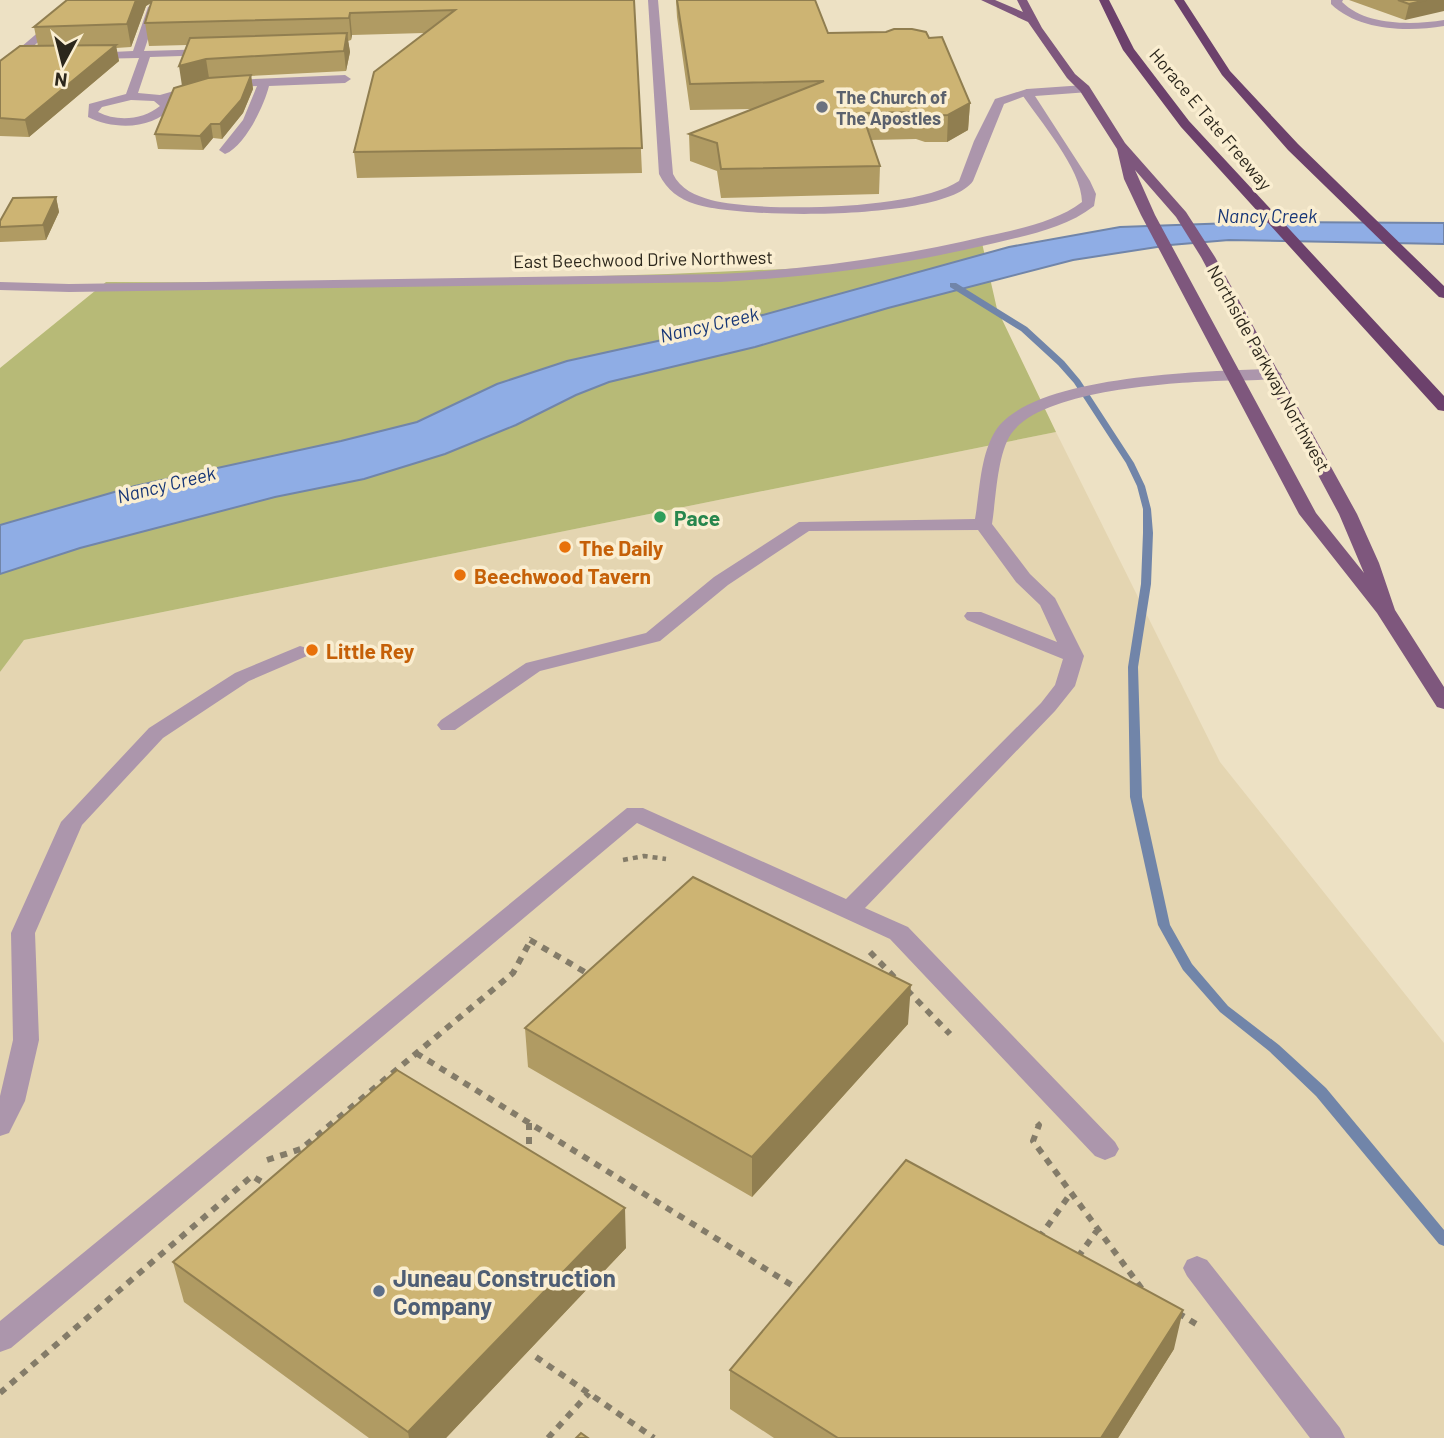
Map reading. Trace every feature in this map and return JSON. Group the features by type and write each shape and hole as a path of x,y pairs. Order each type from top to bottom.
{"highway":[{"name":"Horace E Tate Freeway","path":"1104,0 1129,50 1151,82 1247,194 1444,407"},
{"name":"Horace E Tate Freeway","path":"1179,0 1226,73 1293,147 1444,293"},
{"path":"1187,15 1195,0"}],"main road":[{"path":"986,0 1033,20"},
{"name":"Northside Parkway Northwest","path":"1022,0 1071,76 1085,89 1120,145 1181,215 1208,257 1348,514 1370,563 1385,610"},
{"name":"Northside Parkway Northwest","path":"1120,145 1147,215 1308,514 1385,610 1444,704"}],"street":[{"path":"0,71 82,0"},
{"path":"131,96 152,6 169,0"},
{"path":"1338,0 1335,2 1340,8 1378,22 1418,26 1444,23"},
{"path":"654,1 666,174 675,187 691,198 730,208 831,208 934,198 966,181 981,136 999,102 1027,93 1085,89"},
{"path":"85,56 228,51"},
{"path":"19,57 33,57"},
{"path":"160,99 166,103 165,109 146,118 108,120 92,114 93,107 104,101 131,96 160,99 209,85 345,79"},
{"path":"225,150 242,132 259,104 264,83"},
{"name":"East Beechwood Drive Northwest","path":"0,286 69,288 720,278 799,274 878,262 1028,231 1085,209 1090,202 1089,192 1068,153 1027,93"},
{"path":"848,911 1048,708 1065,686 1074,656 1048,602 1023,579 983,524 995,453 1003,433 1012,422 1072,395 1180,378 1274,374"},
{"path":"449,725 533,667 653,637 721,581 806,526 983,524"},
{"path":"974,616 1074,656"},
{"path":"0,1126 12,1101 26,1040 23,933 72,822 156,733 242,677 300,652"},
{"path":"0,1339 635,813 899,933 1105,1149"},
{"path":"1197,1268 1329,1438"}],"path":[{"path":"618,860 644,856 680,860"},
{"path":"0,1393 252,1176 265,1161 301,1149 513,973 535,933"},
{"path":"530,940 594,977"},
{"path":"864,946 951,1035"},
{"path":"416,1053 798,1289"},
{"path":"1029,1115 1039,1125 1033,1141 1144,1292"},
{"path":"528,1161 529,1122"},
{"path":"252,1176 272,1189"},
{"path":"1035,1243 1071,1193"},
{"path":"1071,1268 1098,1230"},
{"path":"1176,1312 1208,1332"},
{"path":"536,1357 654,1438"},
{"path":"548,1438 589,1393"}],"shaded area":[{"path":"1056,432 1220,762 1444,1043 1444,1438 0,1438 0,672 24,640"}],"green space":[{"path":"982,243 997,309 1056,432 24,640 0,672 0,368 106,282 365,283 854,266"}],"water":[{"name":"Nancy Creek","path":"1261,222 1444,223 1444,244 1229,240 1170,245 1073,260 888,308 755,347 609,382 445,454 364,479 275,497 80,548 0,574 0,525 135,486 417,422 497,384 567,361 712,329 1009,247 1120,227"}],"building":[{"path":"67,0 136,0 127,24 34,27"},
{"path":"152,0 634,0 642,148 354,152 374,72 455,10 350,13 349,18 145,23"},
{"name":"The Church of The Apostles","path":"677,0 815,0 828,33 912,29 926,32 929,38 942,37 970,103 948,115 927,116 917,112 862,113 880,166 721,169 717,143 689,134 824,81 690,84"},
{"path":"1398,0 1426,0 1409,4"},
{"path":"347,33 344,51 206,59 179,66 190,38"},
{"path":"116,45 25,120 0,118 0,61 20,46"},
{"path":"251,75 241,100 220,124 211,124 200,136 155,134 174,88 208,78"},
{"path":"56,197 43,225 0,227 0,221 13,198"},
{"path":"693,877 911,985 752,1157 525,1028"},
{"path":"397,1070 625,1208 408,1432 173,1262"},
{"path":"906,1160 1183,1310 1101,1438 838,1438 730,1370"}],"waterway":[{"path":"953,285 1024,329 1061,363 1077,382 1130,463 1141,486 1147,509 1148,533 1146,584 1133,667 1136,797 1164,925 1187,967 1224,1009 1274,1048 1321,1092 1444,1240"}],"place":[{"name":"The Church of The Apostles","path":"822,107"},
{"name":"Pace","path":"660,517"},
{"name":"The Daily","path":"565,547"},
{"name":"Beechwood Tavern","path":"460,575"},
{"name":"Little Rey","path":"312,650"},
{"name":"Juneau Construction Company","path":"379,1291"}]}
